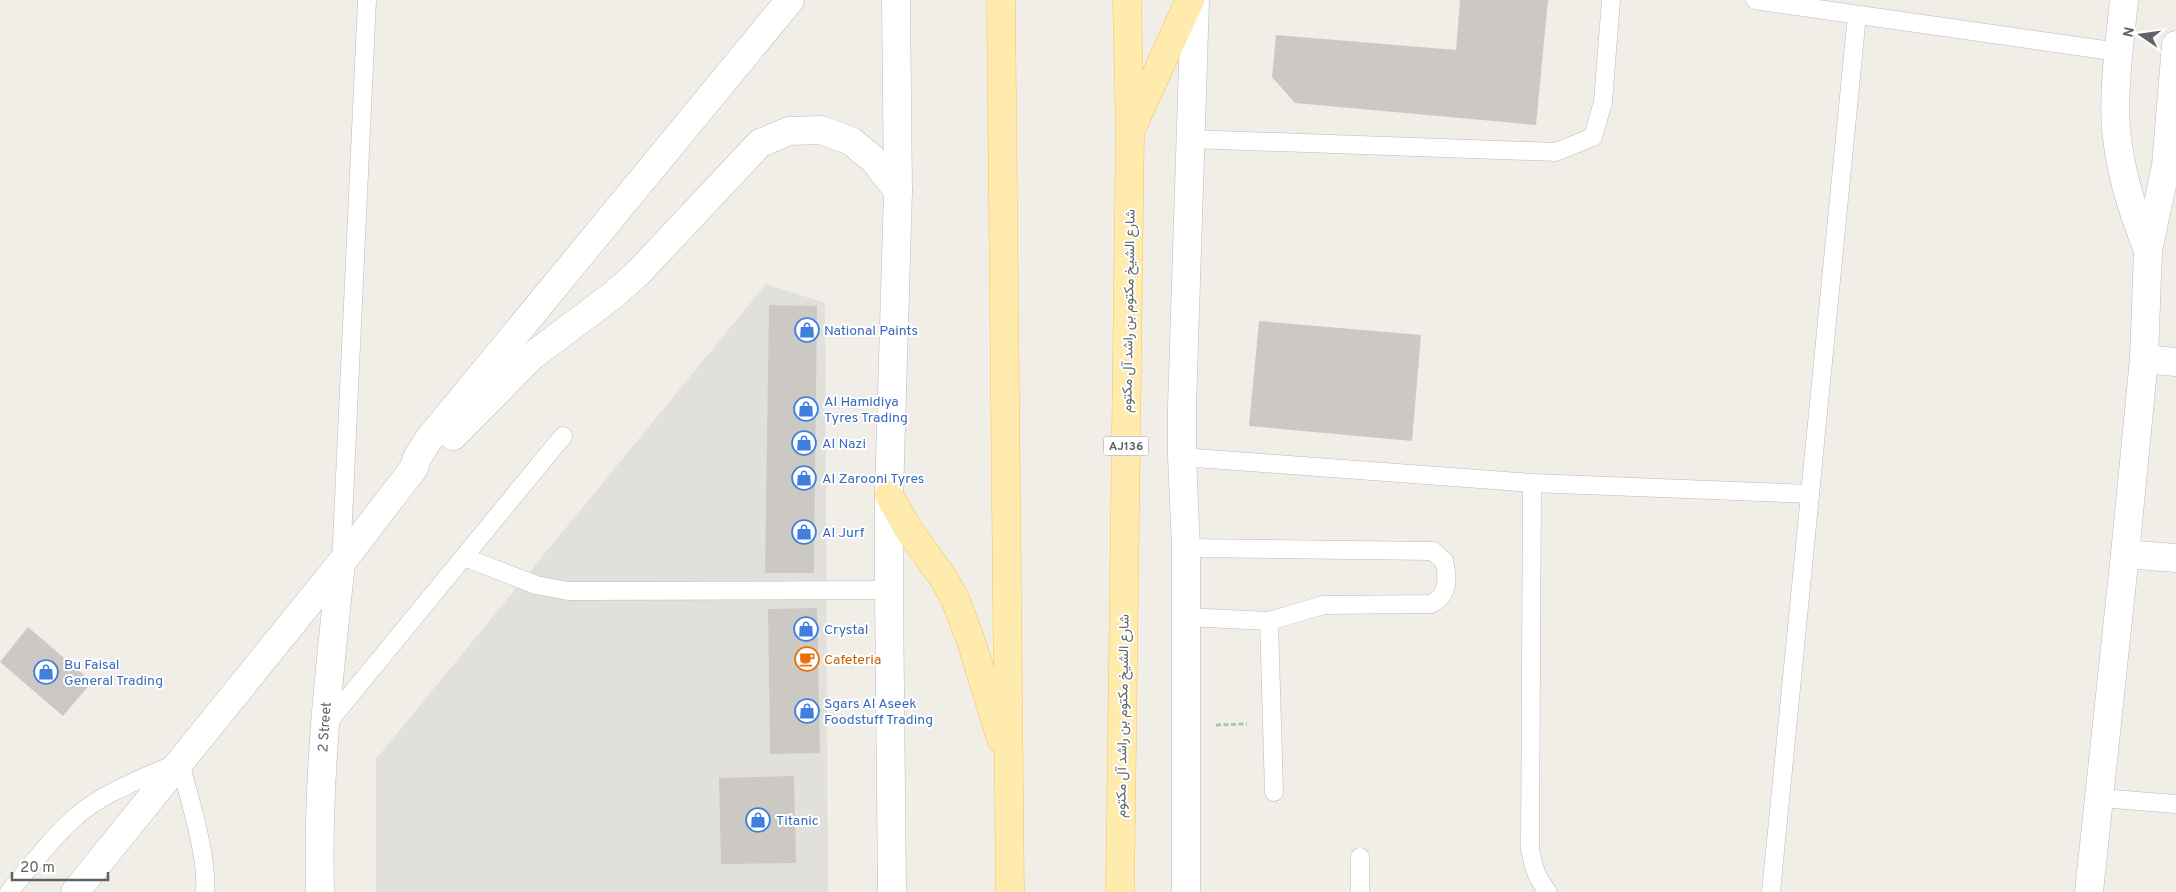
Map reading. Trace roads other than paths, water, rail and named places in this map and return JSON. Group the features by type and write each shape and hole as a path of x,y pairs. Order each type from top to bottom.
{"main road":[{"path":"1001,0 1010,892"},
{"name":"شارع الشيخ مكتوم بن راشد آل مكتوم","path":"1120,892 1130,131 1127,0"},
{"path":"1130,131 1190,0"},
{"path":"889,495 908,529 940,573 955,599 971,641 1010,769"}],"street":[{"path":"414,468 417,458 429,439 790,0"},
{"path":"892,892 889,495 898,191 896,0"},
{"path":"1186,892 1186,548 1182,457 1186,255 1195,0"},
{"path":"2124,0 2119,52 2116,127 2126,190 2148,250"},
{"path":"2090,892 2144,359 2148,250 2172,138 2176,45"},
{"path":"75,892 341,563 414,468 439,451 532,356 612,296 638,273 760,143 789,131 821,130 851,140 875,161 898,191"},
{"path":"2144,359 2176,362"},
{"path":"2125,554 2176,558"},
{"name":"2 Street","path":"320,892 320,802 323,728 341,563"}],"lane":[{"path":"341,563 367,0"},
{"path":"1191,138 1556,152 1593,137 1603,102 1611,0"},
{"path":"1755,0 2119,52"},
{"path":"1771,892 1857,15"},
{"path":"323,728 563,436"},
{"path":"1182,457 1532,482 1810,494"},
{"path":"1532,482 1530,848 1533,866 1541,889"},
{"path":"1185,617 1269,621 1323,605 1431,604 1438,600 1446,586 1444,561 1433,551 1186,548"},
{"path":"464,557 536,585 568,591 889,590"},
{"path":"1269,621 1274,792"},
{"path":"9,892 73,819 111,793 180,762 199,838 206,882 205,892"},
{"path":"2100,798 2176,804"},
{"path":"1360,857 1360,892"}],"place":[{"name":"National Paints","path":"807,330"},
{"name":"Al Hamidiya Tyres Trading","path":"806,409"},
{"name":"Al Nazi","path":"804,443"},
{"name":"Al Zarooni Tyres","path":"804,478"},
{"name":"Al Jurf","path":"804,532"},
{"name":"Crystal","path":"806,629"},
{"name":"Cafeteria","path":"807,659"},
{"name":"Bu Faisal General Trading","path":"46,672"},
{"name":"Sgars Al Aseek Foodstuff Trading","path":"807,711"},
{"name":"Titanic","path":"758,820"}]}
